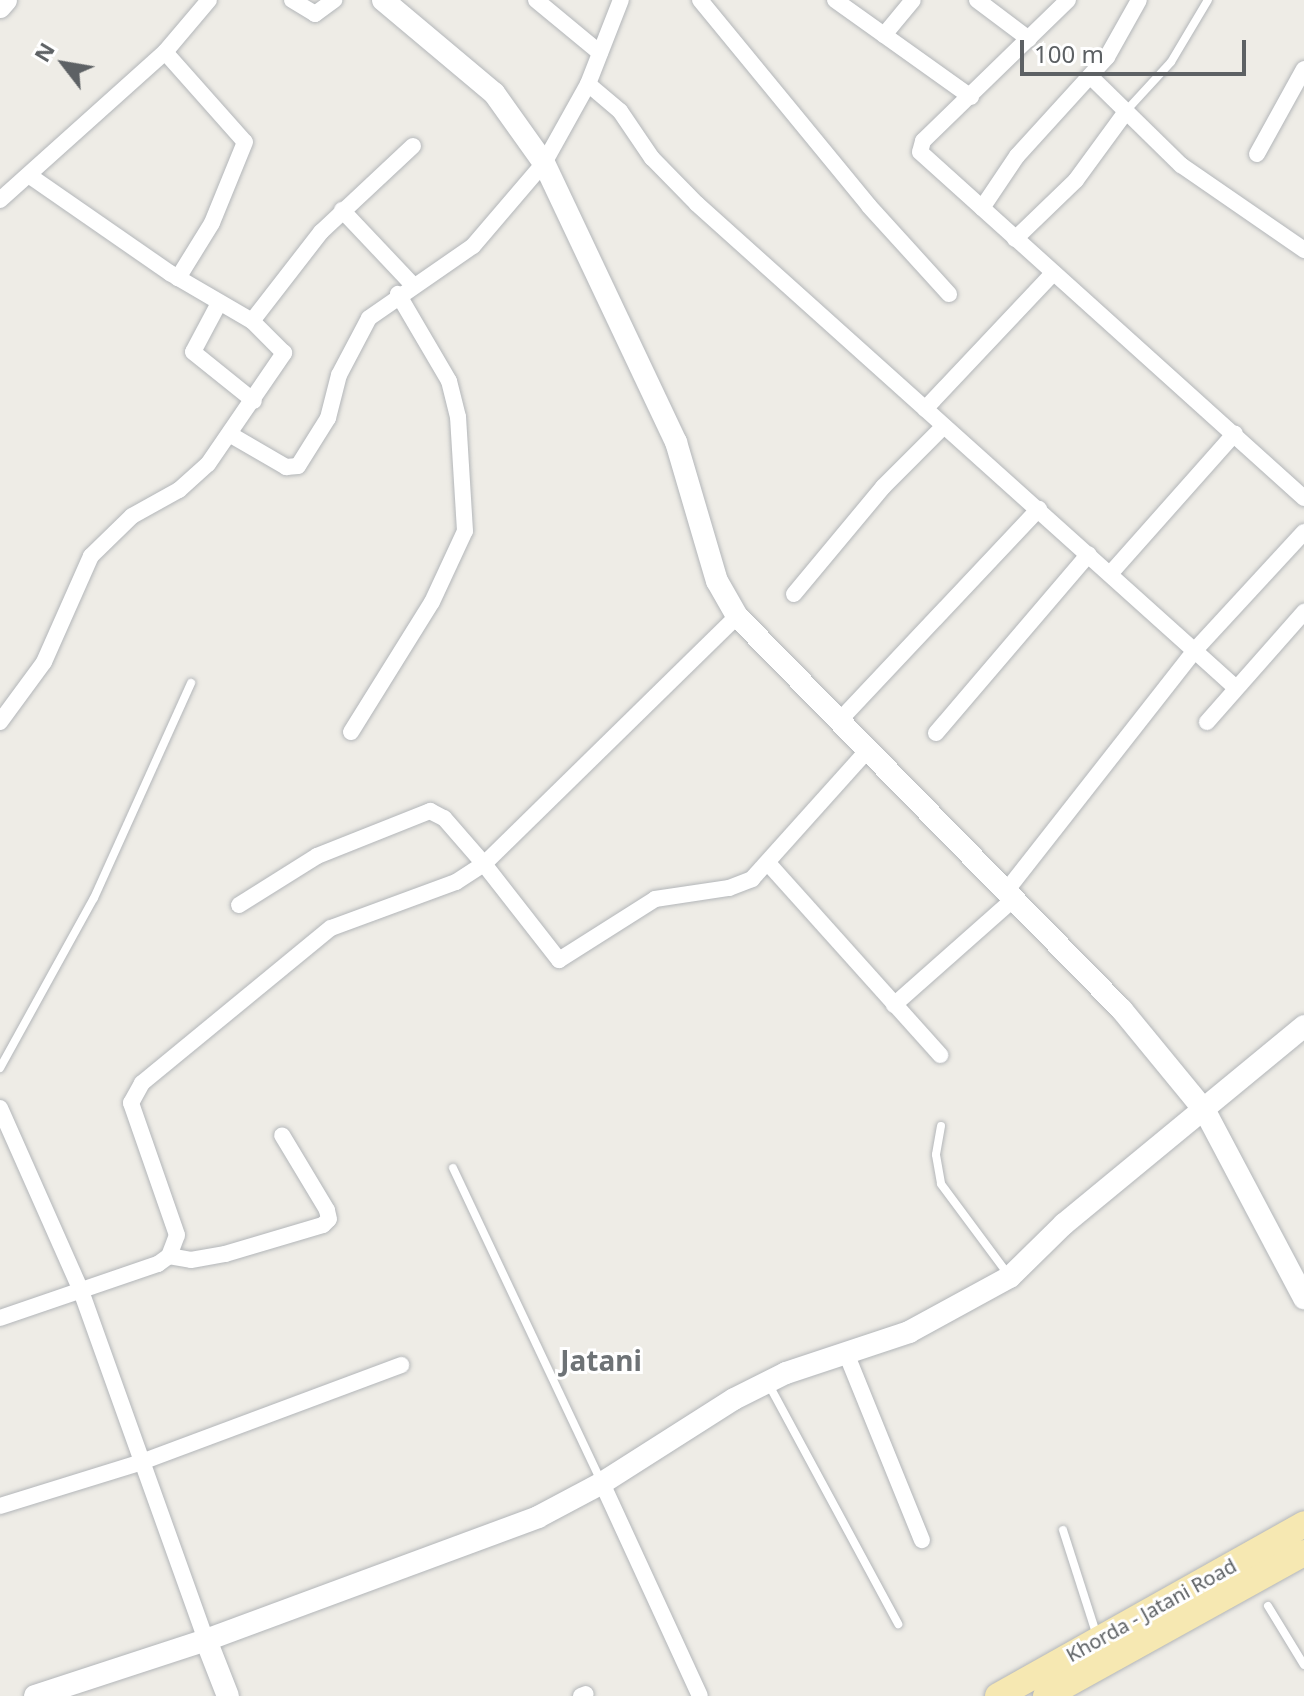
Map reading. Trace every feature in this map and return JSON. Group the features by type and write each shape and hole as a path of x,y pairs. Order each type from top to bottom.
{"main road":[{"name":"Khorda - Jatani Road","path":"998,1696 1304,1524"},
{"name":"Khorda - Jatani Road","path":"1046,1696 1304,1553"}],"street":[{"path":"0,7 6,0"},
{"path":"0,200 165,52 209,0"},
{"path":"292,0 315,14 334,0"},
{"path":"383,0 494,93 544,163 676,442 717,581 737,616 1122,1010 1205,1111 1304,1298"},
{"path":"536,0 600,53"},
{"path":"231,435 286,467 298,466 328,418 339,375 365,325 405,289 473,246 544,163 588,84 621,0"},
{"path":"700,0 869,206 949,294"},
{"path":"835,0 971,97"},
{"path":"884,35 913,0"},
{"path":"977,0 1029,39"},
{"path":"1068,0 923,141 920,152 1304,498"},
{"path":"982,208 1040,128 1091,77 1139,0"},
{"path":"165,52 245,142 212,223 178,278"},
{"path":"1257,154 1304,69"},
{"path":"1091,77 1181,165 1302,243"},
{"path":"588,84 620,111 652,158 697,204 1236,688"},
{"path":"1015,239 1076,180 1125,113"},
{"path":"252,321 342,210 413,146"},
{"path":"0,722 44,662 91,556 132,516 193,478 231,435 284,353 252,321 178,278 30,176"},
{"path":"342,210 405,289 449,381 458,417 465,531 432,602 351,732"},
{"path":"925,409 1053,273"},
{"path":"219,303 193,352 254,401"},
{"path":"794,594 883,487 944,426"},
{"path":"1110,574 1235,433"},
{"path":"838,722 1039,509"},
{"path":"894,1005 1011,894 1196,649 1304,532"},
{"path":"936,733 1089,554"},
{"path":"1207,722 1304,612"},
{"path":"169,1256 177,1235 134,1115 134,1093 331,928 456,882 484,864 737,616"},
{"path":"239,905 317,856 430,811 444,818 484,864 559,960 655,899 729,888 752,879 867,751"},
{"path":"768,863 940,1055"},
{"path":"35,1696 206,1640 524,1522 602,1483 767,1383 909,1332 1010,1277 1064,1224 1205,1111 1304,1026"},
{"path":"2,1115 81,1291 139,1463 228,1696"},
{"path":"0,1318 81,1291 169,1256 191,1260 225,1254 323,1225 329,1219 327,1210 282,1135"},
{"path":"846,1353 922,1540"},
{"path":"0,1506 139,1463 401,1365"},
{"path":"602,1483 700,1696"}],"lane":[{"path":"1125,113 1171,62 1208,0"},
{"path":"0,1068 94,898 191,683"},
{"path":"941,1126 936,1155 941,1184 1010,1277"},
{"path":"453,1168 602,1483"},
{"path":"767,1383 898,1624"},
{"path":"1063,1530 1099,1641"},
{"path":"1268,1606 1304,1665"}],"district":[{"name":"Jatani","path":"601,1360"}]}
